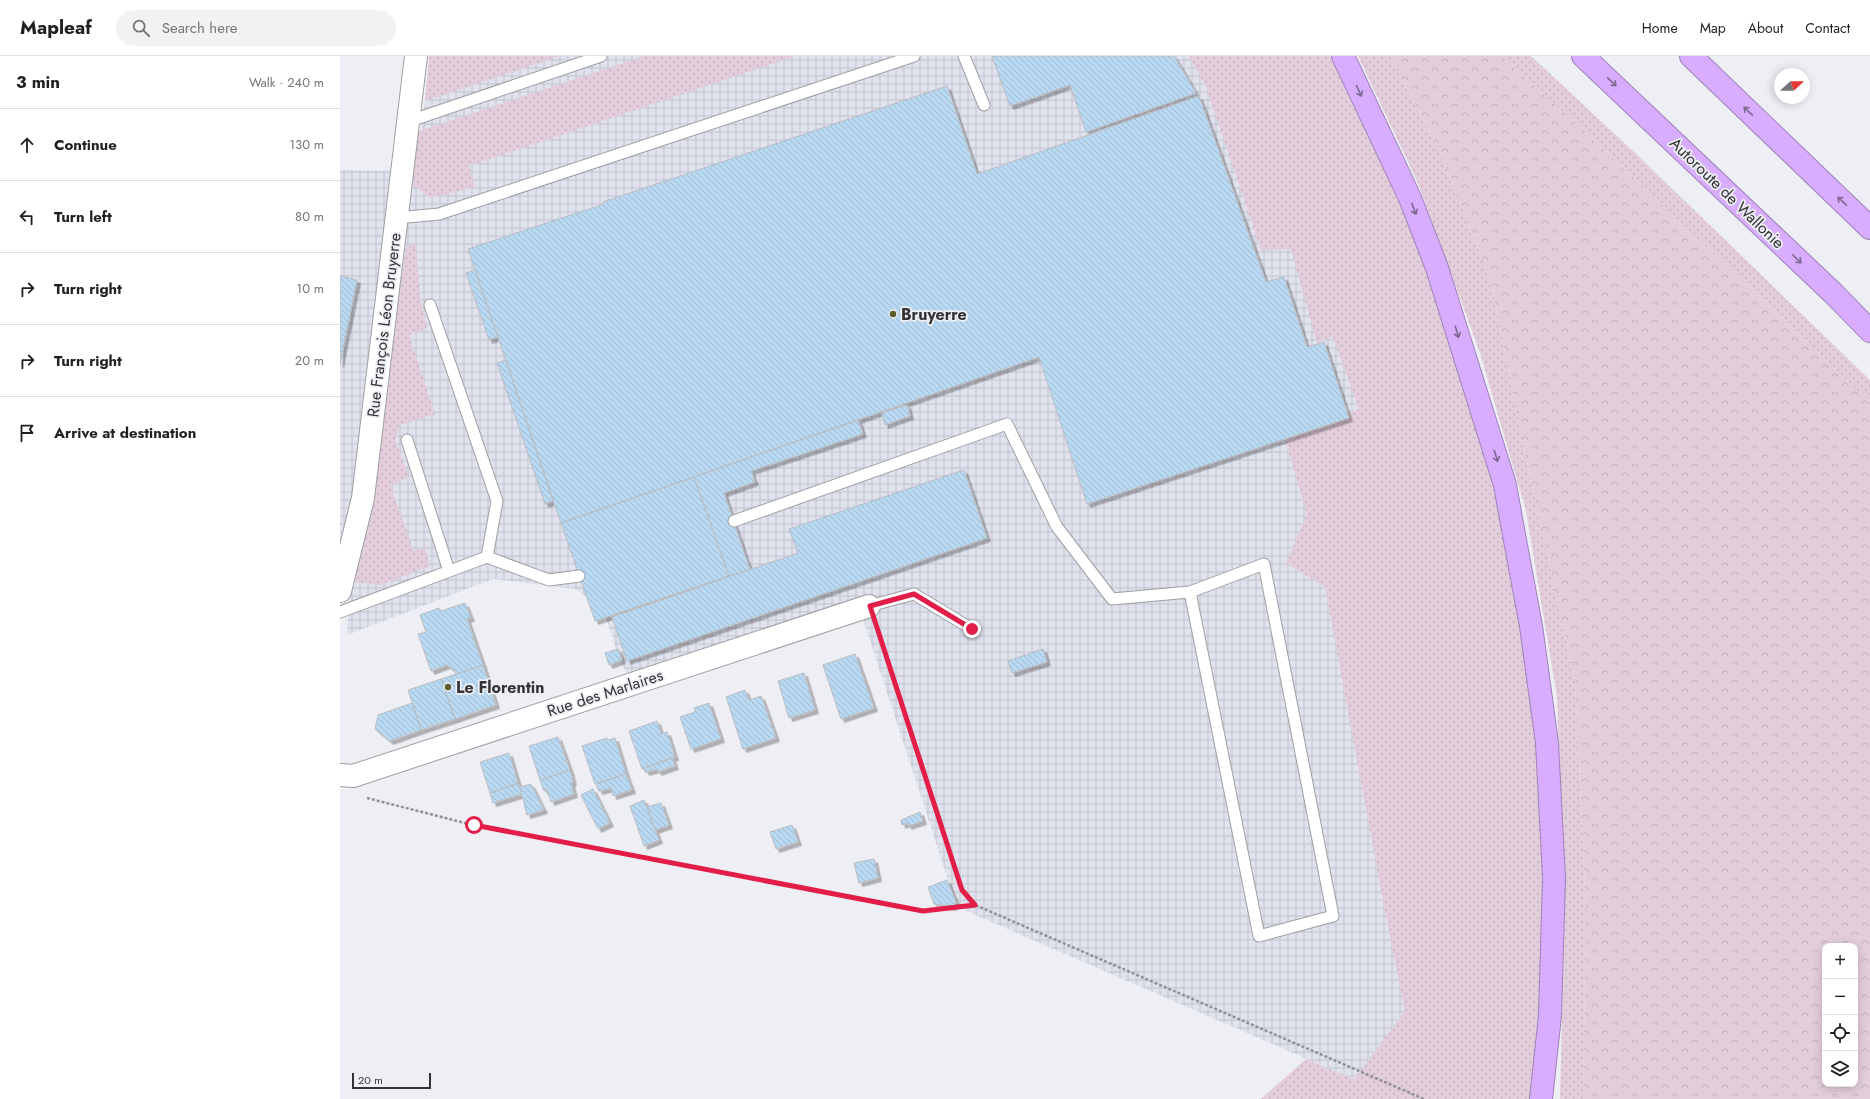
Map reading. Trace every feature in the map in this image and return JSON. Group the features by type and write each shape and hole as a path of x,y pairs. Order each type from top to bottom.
{"highway":[{"path":"1343,56 1410,198 1437,268 1505,485 1531,626 1547,743 1554,878 1550,1016 1541,1099"},
{"name":"Autoroute de Wallonie","path":"1583,56 1828,288 1870,331"},
{"path":"1691,56 1870,228"}],"street":[{"name":"Rue François Léon Bruyerre","path":"340,591 362,498 410,121 416,56"},
{"name":"Rue des Marlaires","path":"343,775 353,776 870,606"}],"lane":[{"path":"410,121 601,56"},
{"path":"397,218 439,214 914,56"},
{"path":"964,56 984,105"},
{"path":"430,305 497,501 487,557"},
{"path":"734,521 1007,424 1057,527 1112,599 1190,592 1264,564 1333,916 1259,936 1190,592"},
{"path":"407,440 449,571"},
{"path":"340,612 487,557 549,580 580,576"},
{"path":"870,606 914,594 972,629"}],"path":[{"path":"870,606 962,890 975,905 1424,1099"},
{"path":"343,775 358,796 474,825 923,911 975,905"}],"shaded area":[{"path":"561,56 1342,56 1554,878 1353,1079 957,907 863,619 633,684 620,661 604,611 576,589 493,579 347,635 349,599 425,101"},
{"path":"340,170 403,171 375,402 340,546"}],"green space":[{"path":"429,56 561,56 425,101"},
{"path":"645,56 795,56 469,166 475,187 430,198 412,184 408,135"},
{"path":"1189,56 1343,56 1427,243 1512,524 1551,819 1538,1099 1261,1099 1306,1059 1354,1079 1405,1011 1325,587 1286,563 1307,514 1283,433 1359,409 1333,337 1317,343 1291,249 1261,250 1206,87"},
{"path":"1358,56 1390,56 1439,149 1491,282 1524,448 1575,681 1586,911 1583,1099 1560,1099 1565,900 1557,697 1526,511 1480,353 1418,183"},
{"path":"1390,56 1501,56 1576,123 1870,402 1870,1099 1583,1099 1586,911 1575,681 1524,448 1491,282 1439,149"},
{"path":"1501,56 1531,56 1632,150 1870,380 1870,402 1576,123"},
{"path":"416,243 420,300 427,328 409,335 435,414 400,425 395,440 409,477 390,485 414,551 425,548 430,566 380,585 355,582 406,248"}],"building":[{"path":"992,56 1174,56 1196,93 1086,132 1070,85 1010,106"},
{"name":"Bruyerre","path":"947,86 977,174 1199,96 1266,282 1284,277 1307,347 1324,342 1349,418 1087,504 1039,357 561,523 468,249 604,204 603,202"},
{"path":"475,270 498,337 489,340 466,273"},
{"path":"340,276 357,280 340,364"},
{"path":"506,360 553,501 545,504 497,363"},
{"path":"907,405 910,416 885,425 882,413"},
{"path":"858,420 863,434 751,471 755,482 724,493 750,570 729,576 694,477"},
{"path":"964,470 987,538 627,661 612,617 798,553 789,529"},
{"path":"694,477 729,576 595,621 561,523"},
{"path":"465,603 471,618 467,619 483,665 456,674 454,670 447,665 431,671 418,634 426,632 420,615 439,608 441,611"},
{"path":"618,649 622,660 609,665 605,653"},
{"path":"1043,649 1047,662 1012,673 1008,661"},
{"path":"855,654 874,708 841,719 823,665"},
{"path":"483,665 496,705 455,719 441,679"},
{"path":"804,673 815,710 789,718 778,681"},
{"path":"441,679 455,719 421,730 408,690"},
{"path":"745,690 749,700 761,696 776,738 743,749 726,697"},
{"path":"412,703 421,730 390,741 375,729 378,715"},
{"path":"709,703 721,739 691,749 680,717 695,712 694,708"},
{"path":"657,721 661,734 667,732 675,757 642,769 629,731"},
{"path":"558,737 570,770 540,780 529,746"},
{"path":"607,738 608,740 615,738 626,774 595,784 582,746"},
{"path":"509,753 518,783 490,793 480,762"},
{"path":"672,758 675,766 658,772 657,769 646,772 644,768"},
{"path":"570,770 574,794 551,802 547,790 544,791 540,780"},
{"path":"626,774 632,790 613,796 611,788 599,791 596,784"},
{"path":"518,783 522,794 493,803 490,793"},
{"path":"531,784 544,810 527,815 520,787"},
{"path":"593,789 610,823 598,829 581,795"},
{"path":"644,800 659,840 644,846 630,806"},
{"path":"661,803 669,825 655,830 647,807"},
{"path":"920,812 923,821 908,826 908,823 902,825 901,820"},
{"path":"792,825 798,842 776,849 770,832"},
{"path":"874,859 878,878 859,883 854,863"},
{"path":"947,880 956,902 953,907 934,904 928,887"}],"place":[{"name":"Bruyerre","path":"893,314"},
{"name":"Le Florentin","path":"448,687"}],"route":[{"path":"474,825 923,911 975,905 962,890 870,606 914,594 972,629"}]}
